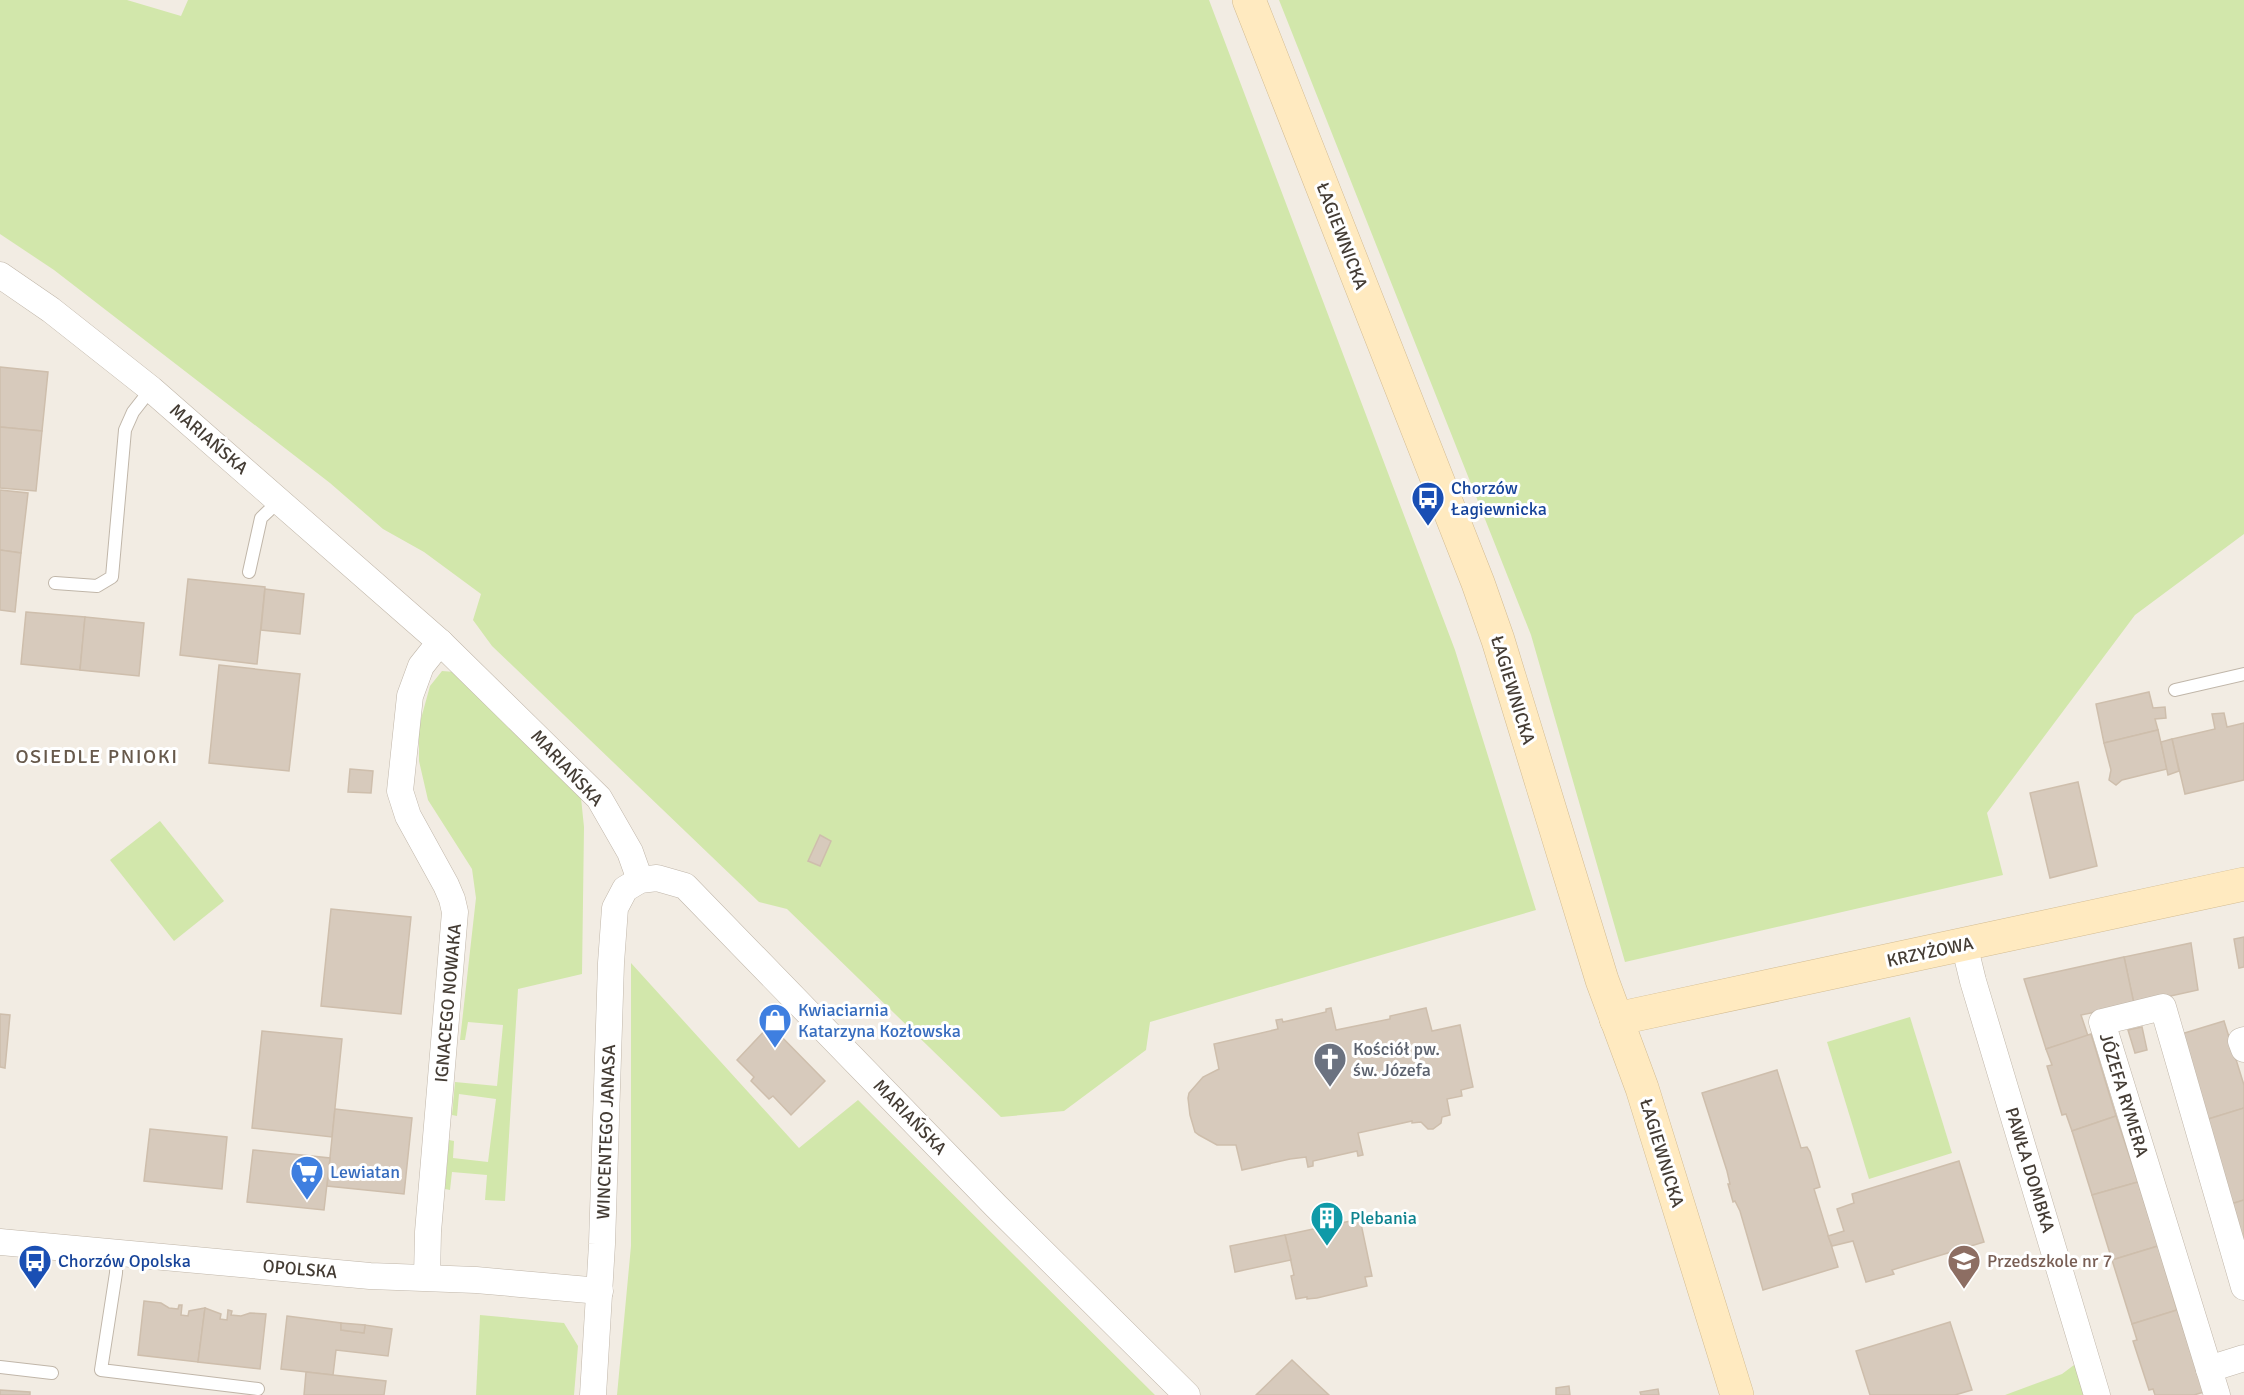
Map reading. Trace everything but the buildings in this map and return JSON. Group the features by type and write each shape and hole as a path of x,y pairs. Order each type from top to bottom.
{"street":[{"name":"ŁAGIEWNICKA","path":"1249,0 1478,583 1498,640 1602,980 1642,1088 1737,1395"},
{"name":"MARIAŃSKA","path":"0,275 51,310 151,389 440,642 599,798 630,852 640,880 657,878 685,886 996,1206 1187,1395"},
{"name":"IGNACEGO NOWAKA","path":"427,1276 428,1232 455,912 446,885 408,816 400,791 410,696 422,666 440,642"},
{"name":"WINCENTEGO JANASA","path":"593,1395 600,1291 611,963 615,908 625,890 640,880"},
{"name":"KRZYŻOWA","path":"1616,1019 2244,884"},
{"name":"PAWŁA DOMBKA","path":"1964,944 2097,1395"},
{"name":"JÓZEFA RYMERA","path":"2217,1395 2102,1022 2163,1007 2244,1287"},
{"path":"2244,1040 2241,1041 2244,1049"},
{"name":"OPOLSKA","path":"0,1242 370,1276 427,1276 600,1291"},
{"path":"2209,1369 2244,1358"}],"lane":[{"path":"55,583 96,586 112,577 125,430 133,412 151,389"},
{"path":"249,572 261,518 279,501"},
{"path":"2175,690 2244,674"},
{"path":"117,1253 102,1371 258,1389"},
{"path":"0,1367 52,1373"}],"green space":[{"path":"0,0 127,0 181,16 188,0 1209,0 1455,650 1536,910 1150,1022 1146,1050 1064,1111 1001,1117 787,909 759,902 492,646 473,620 481,594 424,552 383,529 330,483 54,270 0,234"},
{"path":"1279,0 2244,0 2244,534 2135,615 1987,813 2003,875 1625,962 1531,635"},
{"path":"442,671 455,672 581,798 584,827 582,974 518,989 505,1201 485,1200 487,1175 452,1172 450,1190 445,1189 449,1140 454,1141 453,1158 488,1162 496,1099 459,1094 457,1116 452,1115 455,1082 497,1086 503,1025 468,1022 465,1040 460,1040 476,898 472,869 428,800 419,761 419,726 430,686"},
{"path":"160,821 224,901 174,941 110,860"},
{"path":"631,963 799,1148 858,1100 1155,1395 617,1395 631,1246"},
{"path":"1910,1017 1952,1153 1869,1179 1827,1042"},
{"path":"480,1315 564,1323 578,1346 574,1395 476,1395"},
{"path":"2094,1350 2107,1395 2005,1395 2062,1374"}],"place":[{"name":"Chorzów Łagiewnicka","path":"1428,527"},
{"name":"Kwiaciarnia Katarzyna Kozłowska","path":"775,1049"},
{"name":"Kościół pw. św. Józefa","path":"1330,1088"},
{"name":"Lewiatan","path":"307,1201"},
{"name":"Plebania","path":"1327,1247"},
{"name":"Chorzów Opolska","path":"35,1290"},
{"name":"Przedszkole nr 7","path":"1964,1290"}],"district":[{"name":"OSIEDLE PNIOKI","path":"97,756"}]}
